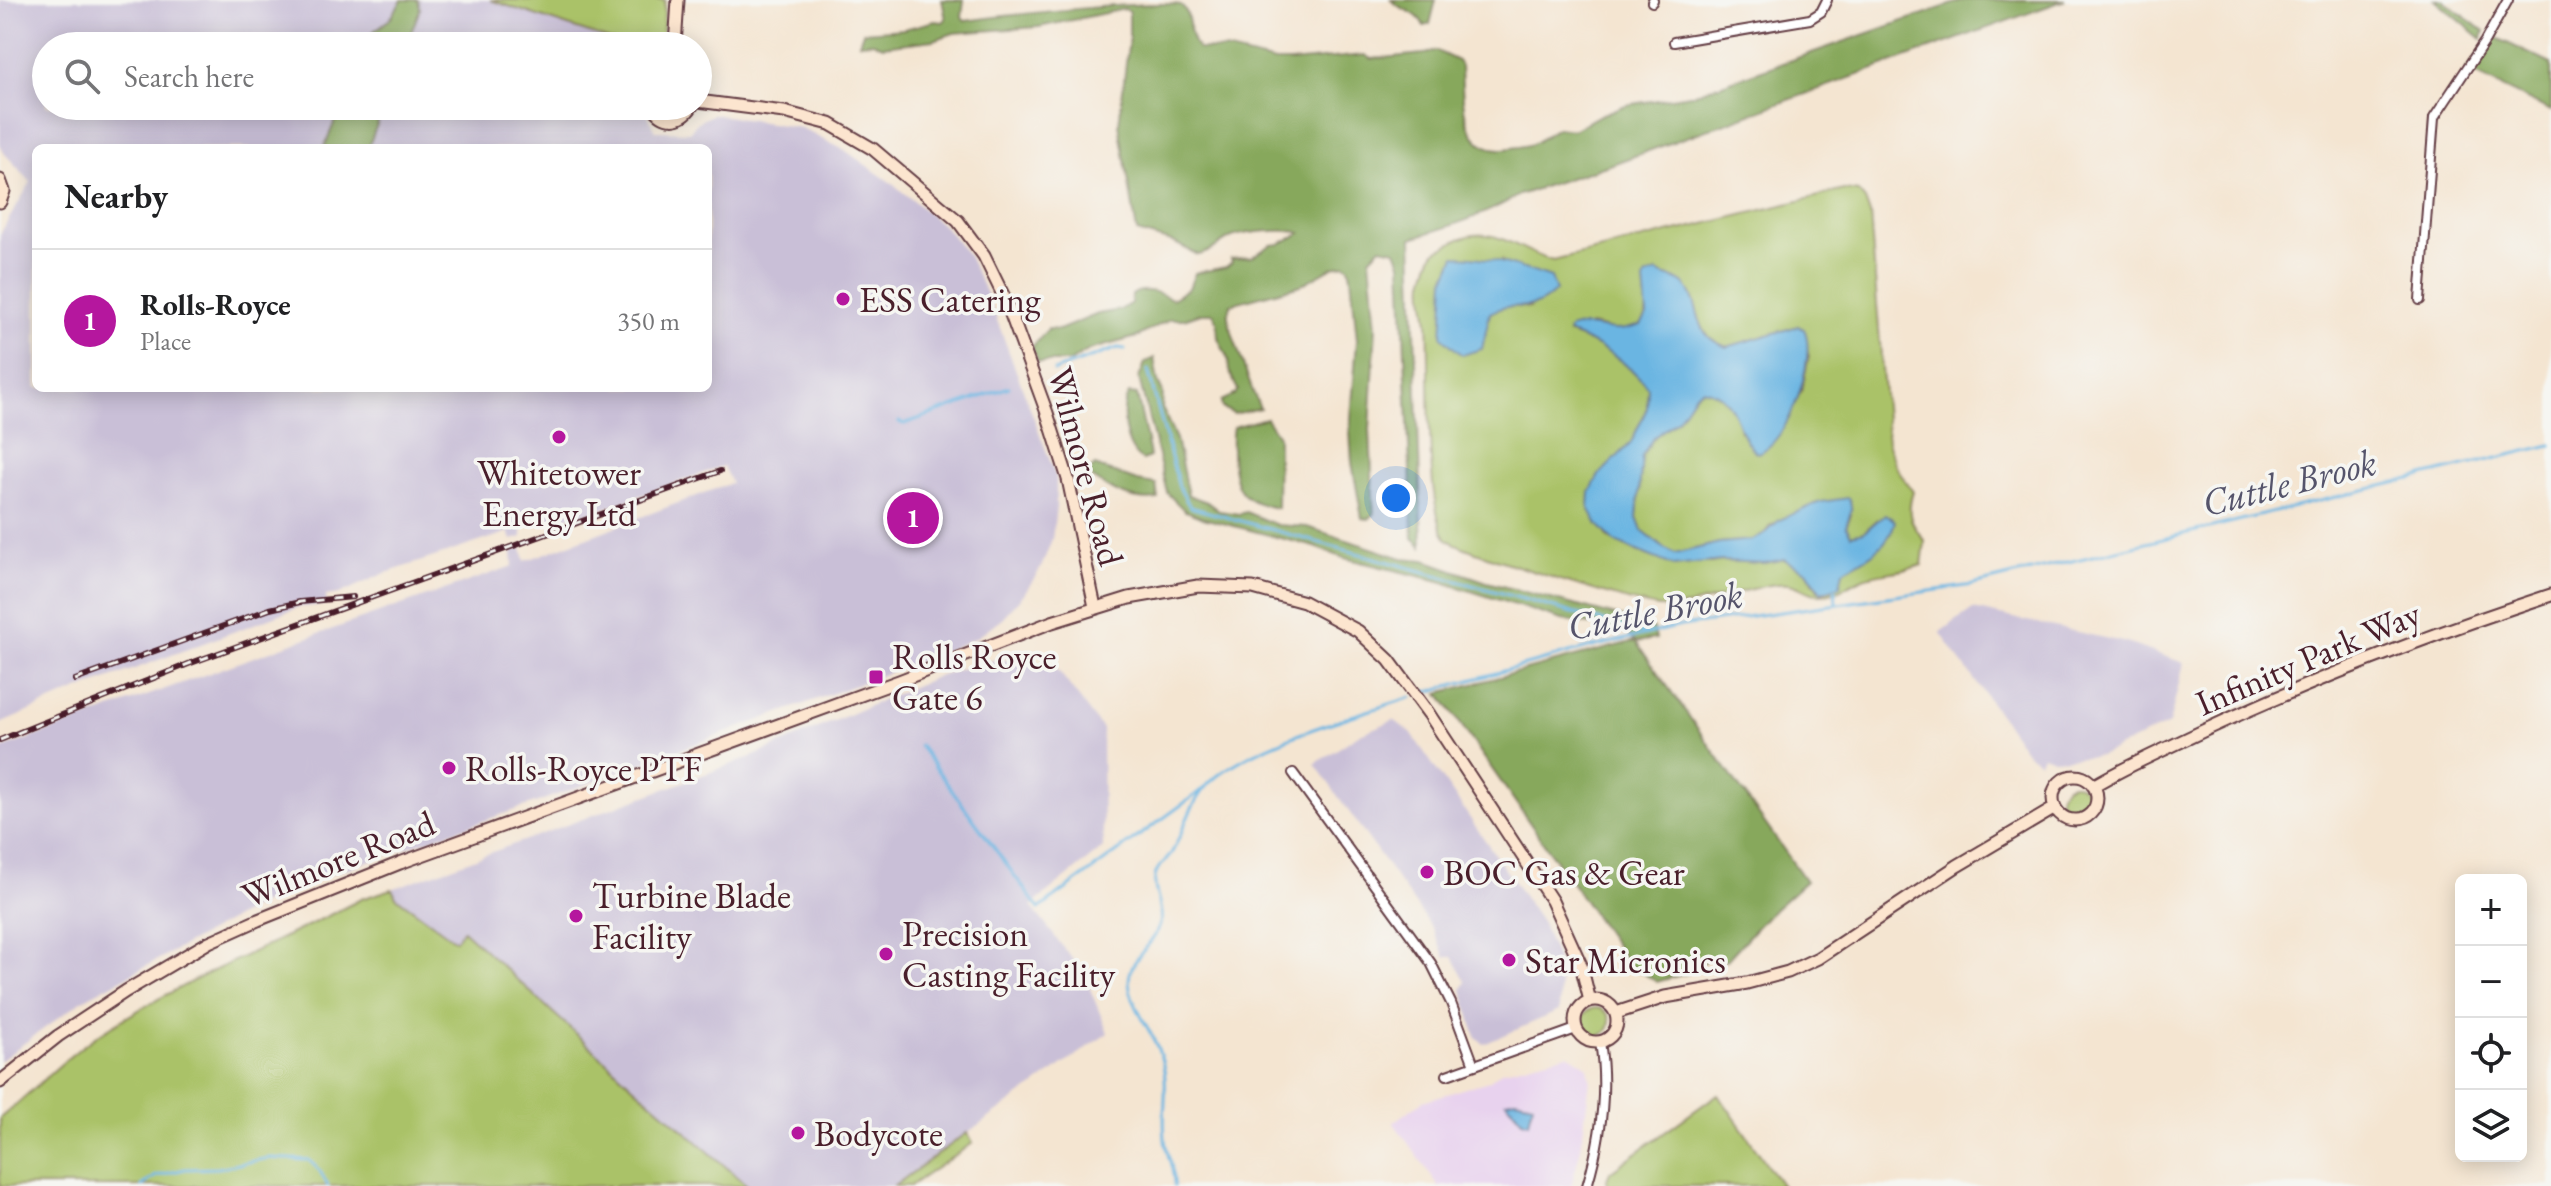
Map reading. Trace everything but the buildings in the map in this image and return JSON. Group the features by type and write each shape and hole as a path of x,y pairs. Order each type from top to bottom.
{"street":[{"path":"676,32 678,0"},
{"path":"1674,42 1692,44 1810,19 1821,12 1827,0"},
{"path":"2420,300 2434,118 2508,0"},
{"name":"Wilmore Road","path":"0,1082 58,1036 126,991 209,942 258,920 400,863 1095,607 1068,479 1047,413 1006,301 984,256 958,221 873,149 830,124 784,112 712,103"},
{"path":"0,180 4,191 0,202"},
{"path":"1095,607 1152,593 1226,585 1279,593 1329,613 1358,631 1389,660 1408,684 1552,901 1581,965 1590,1001"},
{"name":"Infinity Park Way","path":"2093,786 2310,683 2392,650 2551,595"},
{"path":"1293,773 1431,963 1448,994 1474,1065"},
{"path":"2075,776 2093,786 2096,801 2083,818 2067,818 2055,808 2053,793 2061,781 2075,776"},
{"path":"1616,1013 1665,997 1769,978 1818,958 1957,866 2055,808"},
{"path":"1590,1001 1605,1002 1616,1013 1618,1020 1613,1035 1600,1042 1586,1040 1576,1029 1576,1015 1590,1001"},
{"path":"1447,1075 1576,1029"},
{"path":"1587,1186 1601,1122 1604,1089 1600,1042"}],"shaded area":[{"path":"0,0 490,0 586,32 32,32 32,120 650,120 655,131 689,132 702,120 712,120 713,114 801,128 846,151 893,184 945,227 967,254 989,299 1056,477 1052,539 1041,568 1023,595 1002,618 977,637 934,656 270,899 83,1000 0,1061 0,749 513,566 512,551 522,548 525,561 731,483 723,466 594,512 544,520 522,528 522,537 512,540 509,532 383,574 339,594 326,596 326,605 299,607 76,691 0,724 0,234 31,182 4,153 0,144"},
{"path":"1973,609 2127,643 2184,663 2169,724 2100,756 2054,759 2043,755 2039,761 2027,753 1940,632"},
{"path":"998,659 1058,670 1102,729 1103,848 1031,906 1084,974 1108,1033 894,1186 748,1186 633,1086 464,930 455,940 396,897 392,889 754,756 940,675"},
{"path":"1394,720 1411,733 1507,872 1543,925 1556,957 1560,981 1559,1011 1484,1044 1476,1037 1462,989 1466,982 1453,957 1445,957 1432,928 1315,764 1360,734"},
{"path":"1568,1054 1588,1067 1590,1079 1581,1148 1571,1186 1439,1186 1393,1122 1423,1101 1489,1081 1501,1071"}],"green space":[{"path":"402,0 418,0 420,9 411,32 373,32 390,19"},
{"path":"490,0 665,0 663,32 586,32"},
{"path":"942,0 964,0 962,18 965,21 1110,6 1181,5 1187,13 1198,49 1225,50 1275,62 1365,55 1371,59 1437,51 1458,61 1461,66 1465,110 1474,135 1482,144 1511,148 1530,144 1557,128 1573,130 1626,105 1690,95 1964,0 2065,0 1519,195 1481,214 1412,238 1422,546 1413,538 1401,263 1396,250 1381,247 1370,258 1376,327 1370,430 1374,514 1369,519 1362,518 1352,463 1350,431 1357,340 1351,276 1345,264 1333,267 1301,285 1231,304 1229,322 1260,408 1234,414 1222,408 1221,401 1238,390 1218,338 1213,313 1170,319 1137,337 1089,350 1070,362 1038,362 1032,347 1048,329 1059,330 1098,314 1120,310 1131,303 1132,295 1137,292 1157,293 1172,299 1189,288 1195,273 1226,267 1232,262 1231,259 1252,257 1271,245 1280,244 1301,233 1277,231 1238,235 1198,255 1175,243 1137,232 1119,124 1129,37 1129,12 1125,9 1039,27 954,33 934,40 883,46 873,42 859,43 863,32 943,22 946,19"},
{"path":"1391,0 1436,0 1430,24 1424,26 1418,17"},
{"path":"2435,0 2443,0 2484,31 2482,39"},
{"path":"2493,36 2551,64 2551,111 2466,70"},
{"path":"335,120 379,120 370,144 326,144"},
{"path":"1844,190 1858,192 1870,214 1888,445 1897,468 1913,492 1911,519 1925,542 1922,565 1863,578 1825,594 1778,584 1690,605 1660,607 1549,576 1481,554 1447,539 1440,523 1432,469 1428,323 1424,296 1424,281 1430,262 1438,250 1465,237 1479,235 1503,239 1553,261","holes":["1502,261 1530,308 1504,305 1490,313","1657,272 1679,280 1689,290 1702,326 1715,341 1727,347 1798,326 1809,356 1802,389 1781,431 1740,431 1736,416 1723,398 1702,389 1694,395 1678,419 1653,438 1642,456 1637,518 1642,531 1675,554 1719,543 1752,540 1764,535 1772,525 1820,502 1851,515 1846,526 1851,535 1864,532 1878,519 1859,562 1843,571 1835,589 1818,590 1807,571 1784,559 1765,563 1711,563 1652,557 1609,538 1589,508 1616,459 1631,443 1647,408 1648,388 1613,355 1569,334 1591,325 1612,330 1641,325"]},
{"path":"1154,358 1163,393 1162,408 1176,439 1188,495 1207,502 1219,511 1246,512 1277,525 1307,527 1402,558 1425,560 1487,582 1646,624 1654,630 1656,639 1636,642 1806,881 1766,917 1727,960 1707,960 1688,973 1657,982 1629,965 1439,693 1635,641 1627,633 1604,626 1562,620 1439,581 1344,558 1185,511 1167,493 1139,378 1145,363"},
{"path":"1129,394 1137,395 1149,450 1150,457 1143,460 1132,449 1125,430 1124,409"},
{"path":"1266,418 1278,436 1277,508 1247,497 1234,475 1233,427"},
{"path":"1095,466 1137,481 1156,484 1158,499 1139,499 1113,490 1089,476 1089,471"},
{"path":"2074,784 2084,788 2088,798 2084,808 2074,812 2064,808 2060,798 2064,788"},
{"path":"392,889 396,897 455,940 463,930 633,1086 748,1186 0,1186 0,1118 90,1040 198,978 361,899"},
{"path":"1596,1008 1606,1012 1610,1022 1606,1032 1596,1036 1586,1032 1582,1022 1586,1012"},
{"path":"1718,1094 1782,1186 1609,1186 1606,1182 1610,1172"},
{"path":"967,1133 973,1143 910,1186 894,1186"}],"water":[{"path":"1455,256 1492,260 1551,278 1556,291 1538,304 1508,307 1490,313 1482,349 1462,355 1442,337 1445,279"},
{"path":"1657,272 1686,286 1703,329 1716,342 1727,347 1798,326 1804,329 1807,359 1789,418 1768,447 1757,453 1743,436 1731,407 1724,399 1702,389 1694,395 1678,419 1653,438 1642,456 1637,518 1642,531 1675,554 1719,543 1752,540 1764,535 1779,520 1820,502 1848,498 1851,509 1846,526 1851,535 1864,532 1885,514 1895,521 1882,545 1843,571 1840,586 1821,592 1807,571 1784,559 1765,563 1722,561 1674,566 1615,542 1598,525 1589,508 1590,492 1599,475 1631,443 1647,408 1648,388 1632,370 1612,355 1568,333 1569,329 1581,326 1615,330 1641,325 1647,315 1644,281 1646,276"},
{"path":"1515,1099 1533,1103 1529,1122 1522,1120 1506,1101"}],"waterway":[{"path":"1054,371 1118,348 1125,349"},
{"path":"1148,370 1179,487 1190,507 1649,634"},
{"path":"899,422 904,424 1009,387"},
{"name":"Cuttle Brook","path":"1419,694 1681,626 1973,585 2551,445"},
{"path":"1835,589 1836,604"},
{"name":"Cuttle Brook","path":"1174,1186 1165,1139 1162,1062 1132,997 1129,978 1135,961 1153,938 1161,920 1155,885 1157,870 1171,854 1198,797 1220,773 1243,759 1300,734 1412,697"},
{"path":"919,745 1039,909 1202,790"},
{"name":"Cuttle Brook","path":"142,1186 156,1176 185,1169 218,1168 269,1158 309,1160 328,1186"}],"railway":[{"path":"0,740 191,663 720,471"},
{"path":"75,680 270,609 300,602 353,597"}],"place":[{"name":"ESS Catering","path":"843,299"},
{"name":"Whitetower Energy Ltd","path":"559,437"},
{"name":"Rolls-Royce","path":"913,518"},
{"name":"Rolls Royce Gate 6","path":"876,677"},
{"name":"Rolls-Royce PTF","path":"449,768"},
{"name":"BOC Gas & Gear","path":"1427,872"},
{"name":"Turbine Blade Facility","path":"576,916"},
{"name":"Precision Casting Facility","path":"886,954"},
{"name":"Star Micronics","path":"1509,960"},
{"name":"Bodycote","path":"798,1133"}]}
